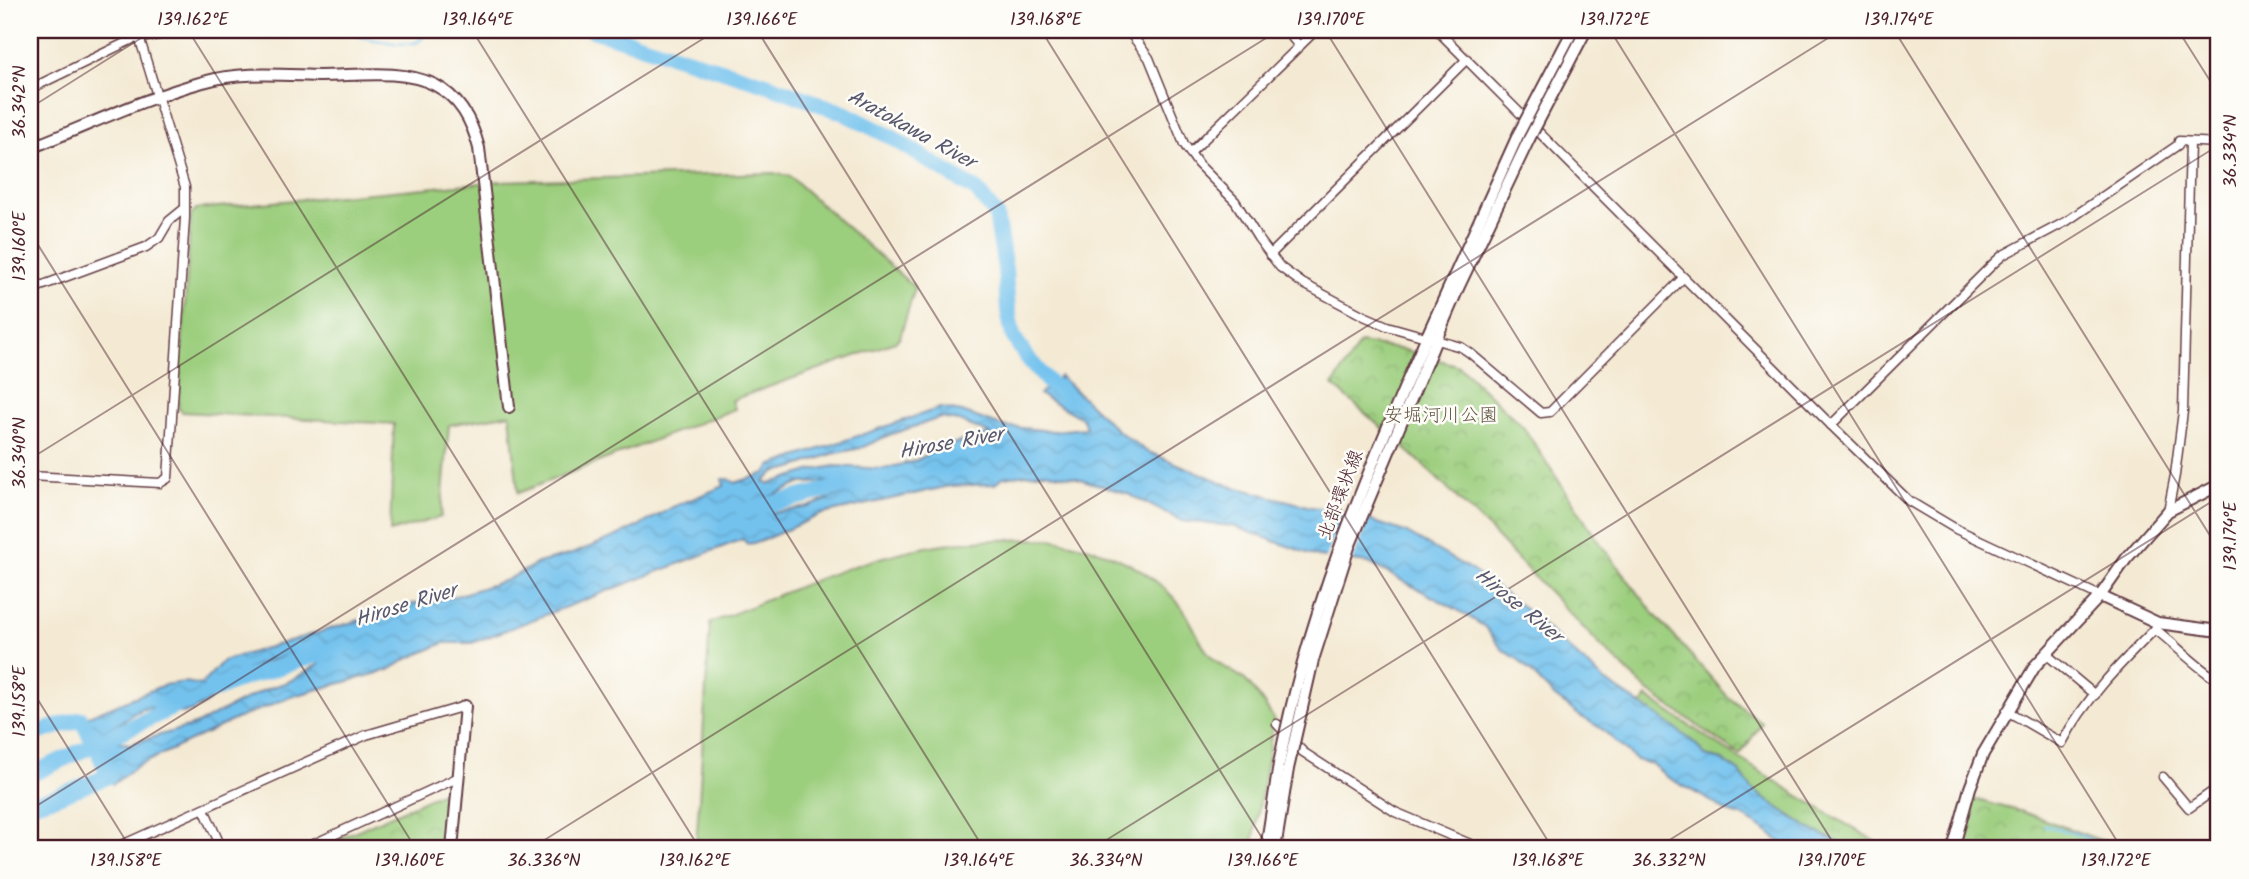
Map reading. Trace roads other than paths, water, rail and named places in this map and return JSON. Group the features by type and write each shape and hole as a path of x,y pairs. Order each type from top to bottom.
{"street":[{"path":"30,89 133,39 138,34 191,30"},
{"path":"1128,30 1149,58 1179,133 1190,153 1235,201 1270,255 1289,274 1336,302 1387,326 1429,342 1461,347 1541,413 1547,414 1683,278"},
{"path":"1286,30 1299,47"},
{"path":"1190,153 1315,30"},
{"path":"1437,30 1898,491 1921,510 1955,529 2100,596 2156,626 2203,672 2219,681"},
{"path":"1524,136 1573,30"},
{"path":"1524,136 1586,30"},
{"path":"30,476 163,483 169,474 184,187 138,34"},
{"path":"1270,255 1467,59"},
{"path":"30,149 205,81 258,75 406,76 432,83 450,96 471,122 480,148 509,407"},
{"name":"北部環状線","path":"1266,849 1284,767 1313,660 1349,547 1429,342 1524,136"},
{"path":"1830,425 2003,255 2067,221 2178,145 2179,141 2219,143"},
{"path":"2168,511 2183,411 2190,142"},
{"path":"30,290 146,247 159,238 169,221 185,208"},
{"path":"1954,849 1970,788 1983,754 2035,666 2100,596 2126,559 2168,511 2219,485"},
{"path":"2156,626 2219,631"},
{"path":"2007,712 2062,743 2073,721 2156,626"},
{"path":"2046,654 2095,695"},
{"path":"113,849 366,735 465,706 452,849"},
{"path":"1277,724 1303,751 1395,812 1482,849"},
{"name":"北部環状線","path":"1275,849 1284,767"},
{"path":"303,849 457,778"},
{"path":"2163,778 2189,808 2219,787"},
{"path":"204,808 222,849"}],"water":[{"path":"1060,376 1117,430 1146,451 1231,486 1311,507 1338,510 1405,532 1470,569 1519,604 1606,682 1696,744 1705,756 1722,760 1739,772 1752,789 1765,799 1810,829 1853,849 1788,849 1768,832 1742,816 1727,812 1667,777 1652,764 1636,760 1602,729 1554,696 1519,660 1502,649 1485,627 1369,563 1318,557 1233,526 1182,521 1128,494 1077,478 1045,472 1003,477 995,484 950,486 822,514 759,542 747,544 743,539 472,643 444,643 389,670 290,697 236,719 137,766 113,784 81,719 164,685 185,682 201,685 223,661 413,604 456,596 507,580 538,563 572,554 639,526 673,507 724,486 722,479 735,483 766,473 772,465 940,408 962,412 1001,426 1053,431 1086,428 1083,419 1039,394","holes":["940,418 959,421 991,434 944,446 915,461 883,469 835,466 768,484 764,482 774,472 861,448 889,435","859,481 865,485 808,507 774,513 764,506 762,500 801,483","321,654 319,664 288,682 264,690 195,725 129,744 116,741 117,726 141,710 149,708 180,713 192,711 211,700 248,669 278,658"]}],"waterway":[{"path":"343,30 402,44 417,42 429,30"},
{"name":"Aratokawa River","path":"593,30 766,84 844,113 893,138 977,191 996,215 1013,336 1050,384 1066,395"},
{"name":"Hirose River","path":"744,511 879,477"},
{"name":"Hirose River","path":"211,692 241,679 342,647"},
{"name":"Hirose River","path":"30,775 180,704"},
{"path":"30,735 81,719 90,736"},
{"path":"30,804 109,776 100,756"},
{"path":"2044,825 2079,835 2112,849"}],"park label":[{"name":"安堀河川公園","path":"1441,416"}]}
